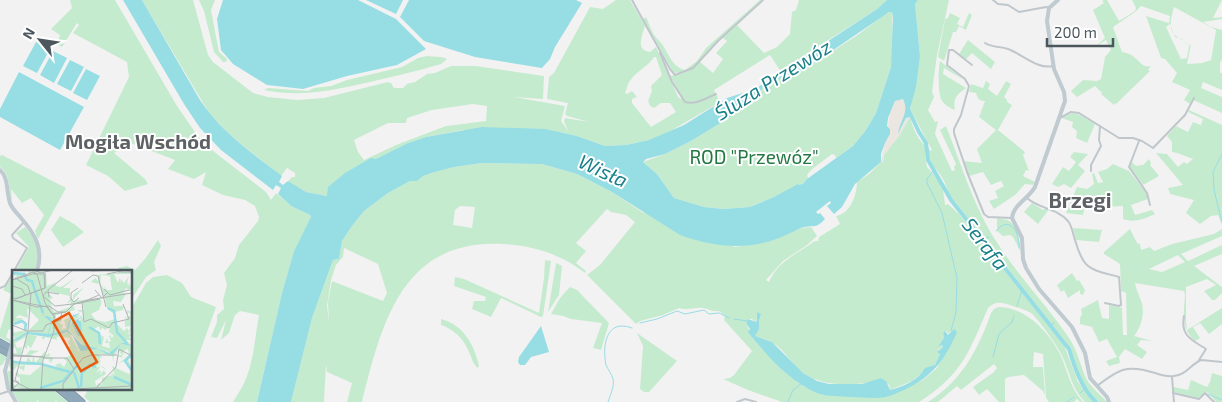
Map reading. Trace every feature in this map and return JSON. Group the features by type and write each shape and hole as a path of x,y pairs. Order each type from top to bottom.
{"highway":[{"path":"0,342 12,349"},
{"path":"0,349 12,356"},
{"path":"59,390 74,402"},
{"path":"68,390 82,402"}],"street":[{"path":"632,0 673,74 690,69 763,0"},
{"path":"993,0 998,4 1008,5 1019,12 1049,8"},
{"path":"1058,0 1049,8 1047,21 1053,66 1065,98 1060,118 1035,187 1027,198 1014,210 1012,218 1022,238 1022,258 1026,268 1039,289 1072,327 1085,353 1089,376 1109,402"},
{"path":"985,42 993,47 1007,48 1044,67 1053,66"},
{"path":"659,49 672,82 685,102 697,102 716,94"},
{"path":"972,65 953,50 949,50 948,66 965,79 970,86 954,133 966,172 983,213 988,217 1012,218"},
{"path":"1060,118 1077,112 1120,139 1133,138 1142,141 1152,148 1185,115 1194,98"},
{"path":"1091,171 1091,166 1101,146 1099,140 1100,126"},
{"path":"1139,140 1129,167 1147,192 1150,205"},
{"path":"0,170 5,176 11,206 36,236 40,260 37,270"},
{"path":"1027,198 1053,210 1069,222 1077,249 1084,263 1097,272 1119,277 1120,306 1105,304"},
{"path":"15,270 27,248 13,238 12,235 25,222"},
{"path":"0,288 5,286 12,274"},
{"path":"1096,386 1113,373 1132,368 1172,377 1184,374 1206,349 1191,340 1187,335 1184,328 1184,316"},
{"path":"12,345 5,371 9,391 16,402"},
{"path":"1197,361 1206,359 1222,362"},
{"path":"1172,377 1174,402"},
{"path":"0,394 9,391"},
{"path":"1173,393 1198,398 1205,393 1214,402"},
{"path":"737,402 744,399 756,402"}],"green space":[{"path":"70,0 115,0 177,106 197,135 208,147 266,192 271,200 276,193 291,206 310,215 311,218 294,251 282,293 257,402 233,402 248,373 259,315 240,311 235,315 229,333 221,340 226,320 217,338 211,337 217,322 217,315 224,309 223,300 227,285 224,273 235,258 239,245 258,221 259,217 255,206 245,200 223,195 202,185 206,172 194,179 168,169 175,160 131,143 114,153 145,179 148,184 125,191 108,176 86,165 129,77 127,62 73,33 79,25 77,23 62,47 57,44 60,35 51,29 72,8"},
{"path":"142,0 193,0 208,55 213,62 253,93 268,97 297,100 324,98 388,82 394,88 403,88 427,74 435,73 451,66 476,66 544,76 543,99 514,97 565,106 561,121 568,131 564,121 565,118 589,122 567,116 565,114 568,103 547,99 549,77 554,73 590,7 603,9 616,0 630,0 645,26 641,38 642,48 650,52 656,47 678,97 681,99 682,97 670,76 684,72 674,73 643,19 646,17 654,35 662,44 671,60 685,70 697,61 706,48 762,0 720,39 700,62 713,73 723,59 716,53 727,41 723,38 737,25 764,53 777,47 790,34 792,12 796,10 799,0 887,0 877,9 781,72 770,55 714,90 720,102 662,136 626,145 605,146 577,136 546,129 463,130 426,137 408,143 327,196 306,192 290,183 288,181 295,177 295,173 287,168 281,176 230,135 209,113","holes":["656,57 662,75 651,86 652,91 648,101 650,106 654,108 661,103 670,103 676,112 651,127 632,103 632,99 637,97 632,91 627,94 625,93 628,84 635,74 649,64","473,104 487,106 486,121 446,126 396,145 364,160 358,152 354,140 388,123 406,123 407,118 432,110"]},
{"path":"199,0 215,0 211,10 219,52 227,59 226,62 223,62 214,52 204,11"},
{"path":"918,0 949,0 937,55 932,92 934,97 928,110 935,122 938,121 935,134 952,171 955,170 956,164 940,130 946,126 975,201 998,244 1069,338 1075,348 1087,380 1107,402 1099,402 1088,389 1077,370 1070,347 951,196 943,179 933,165 928,151 925,154 927,167 938,179 943,189 945,205 948,204 960,215 1064,345 1078,382 1094,402 1085,402 1080,397 1059,350 1034,316 1024,310 1000,303 988,308 969,350 955,372 934,392 919,402 782,402 748,390 723,379 734,375 752,351 724,320 725,316 719,311 703,308 679,308 636,324 587,275 600,265 635,222 626,215 611,212 607,209 576,243 586,251 576,263 586,271 585,273 576,266 546,252 515,245 469,246 442,255 420,271 402,291 378,343 362,402 347,402 352,383 327,372 326,364 324,402 291,402 312,318 333,260 339,259 342,241 352,226 364,211 388,193 410,181 417,181 423,176 454,167 482,163 542,164 577,174 612,192 642,212 735,247 769,241 802,228 811,227 817,236 783,261 766,280 769,282 783,263 815,241 818,241 819,237 840,224 836,216 849,208 856,193 857,182 883,162 884,155 910,117 919,138 930,151 932,150 910,109 920,56 915,4","holes":["460,206 475,207 472,228 453,225 455,210","344,248 378,264 387,293 383,301 332,281 328,302 329,322 327,306 331,280 336,265 343,257","761,314 759,328 755,336 777,346 799,370 811,378 841,384 872,382 881,379 889,385 890,390 912,381 935,365 940,354 938,350 943,347 943,345 939,347 944,338 943,333 946,331 947,335 952,330 937,368 923,380 887,397 862,397 823,395 803,386 787,374 753,338 746,323 748,319 752,319 755,322"]},
{"path":"1107,0 1119,21 1135,11 1136,8 1132,0 1222,0 1213,18 1222,17 1222,19 1203,22 1211,27 1222,30 1220,73 1222,73 1222,90 1203,82 1201,88 1222,97 1222,113 1193,100 1190,104 1184,100 1190,90 1172,82 1177,73 1165,59 1161,58 1146,16 1169,23 1170,16 1141,6 1135,12 1113,27 1122,52 1131,55 1144,65 1151,66 1148,70 1150,71 1114,105 1095,86 1077,97 1071,91 1083,80 1097,81 1101,79 1105,57 1111,50 1106,40 1096,46 1105,38 1093,10 1104,3 1102,1","holes":["1174,7 1216,30 1211,60 1187,64 1191,44 1187,58 1181,59 1166,27 1170,24 1171,27"]},
{"name":"ROD \"Przewóz\"","path":"892,11 893,52 891,67 876,113 866,130 853,146 836,158 832,154 811,170 807,175 808,178 802,185 750,207 724,209 704,207 674,198 657,174 643,162 691,141 732,116 757,92 784,76 804,70"},
{"path":"950,13 960,18 957,24 963,27 969,13 972,15 966,30 959,26 956,32 953,32 944,61 938,57 945,19 948,18"},
{"path":"968,40 995,62 991,69 972,53 966,59 959,54"},
{"path":"427,56 447,59 441,64 424,69 330,90 291,93 264,90 268,88 308,91 402,67 418,58"},
{"path":"940,61 964,80 944,68 943,74 966,88 956,97 955,110 945,104 941,98 939,82"},
{"path":"986,81 990,84 988,89 997,96 1006,81 1011,84 1004,97 1012,105 998,130 1025,152 1023,155 1029,171 1026,170 1023,176 1035,182 1033,185 1025,184 1015,195 994,209 989,201 998,198 995,191 1004,186 1001,181 991,185 983,172 969,176 963,161 982,163 977,149 996,130 979,117 985,101 981,101 976,93 969,92 971,84 983,88"},
{"path":"1189,110 1222,125 1222,225 1218,215 1211,216 1200,224 1186,213 1194,200 1170,194 1168,188 1183,185 1156,153 1167,154 1178,167 1184,162 1187,164 1193,159 1172,152 1172,142 1167,136 1176,126 1188,132 1193,122 1201,125 1203,119 1188,112"},
{"path":"1073,113 1095,124 1087,143 1076,138 1077,131 1072,127 1073,122 1062,118"},
{"path":"1074,152 1088,154 1078,165 1085,171 1071,188 1064,184 1058,187 1052,184 1063,167 1069,171 1076,162 1070,157"},
{"path":"2,155 66,188 38,239 35,231 44,215 31,198 22,203 11,189 12,200 10,198 6,173 0,167 0,156"},
{"path":"1149,159 1150,165 1159,176 1143,185 1129,167 1132,162 1136,166 1143,165"},
{"path":"1113,164 1129,171 1147,194 1148,199 1131,205 1135,215 1152,210 1155,214 1143,219 1123,219 1123,206 1103,207 1099,211 1096,204 1096,196 1087,197 1083,215 1066,213 1077,187 1087,189 1094,184 1092,174 1094,173 1098,183 1103,182 1098,172 1107,169"},
{"path":"1032,203 1043,210 1049,209 1038,224 1024,212"},
{"path":"60,216 84,232 63,247 51,230"},
{"path":"997,218 1008,220 1015,227 1021,252 1013,237 1010,235 1003,236 997,231"},
{"path":"25,227 33,238 38,252 35,270 17,270 29,247 16,233"},
{"path":"1073,228 1102,230 1099,242 1076,240"},
{"path":"1130,229 1137,243 1140,244 1141,250 1150,247 1154,251 1172,244 1214,234 1222,229 1222,236 1181,254 1188,261 1222,245 1222,254 1194,266 1222,287 1222,293 1215,300 1212,300 1204,291 1216,285 1207,279 1186,287 1186,323 1187,330 1222,308 1222,324 1209,334 1200,323 1193,327 1200,338 1195,341 1190,336 1187,331 1185,325 1184,291 1135,283 1142,303 1143,313 1141,323 1134,336 1152,341 1141,340 1137,345 1147,352 1142,359 1125,349 1119,357 1120,363 1109,366 1106,361 1117,357 1107,339 1099,342 1092,327 1080,324 1081,309 1098,300 1102,318 1109,319 1109,305 1122,308 1123,335 1127,335 1126,293 1121,291 1120,264 1104,254","holes":["1178,255 1185,262 1162,272 1149,269"]},
{"path":"158,240 161,246 154,262 156,270 146,277 132,298 132,270 117,270 118,268 127,266 135,270"},
{"path":"545,260 551,261 543,316 541,317 501,298 491,317 472,309 474,301 485,301 486,297 454,286 455,277 464,279 539,313"},
{"path":"556,263 562,266 559,295 548,312"},
{"path":"1072,273 1085,290 1083,295 1080,294 1080,290 1068,298 1064,290 1061,292 1057,285"},
{"path":"167,275 182,283 191,297 216,307 182,402 90,402 84,397 88,390 132,390 132,307 146,283 153,277"},
{"path":"12,277 12,330 9,329 6,337 12,341 12,344 0,337 0,330 11,294 3,290"},
{"path":"570,287 577,290 609,323 601,350 593,348 602,323 551,314 560,298"},
{"path":"998,307 1018,311 1042,329 1055,345 1072,384 1083,402 1077,399 1074,402 1049,402 1046,398 1043,354 1034,352 1033,367 1043,367 1045,395 1043,391 1024,375 1005,379 1005,402 999,402 987,389 979,395 973,387 994,372 997,368 994,364 961,390 957,386 938,402 928,402 950,385 959,374 981,339 991,313"},
{"path":"441,319 456,326 467,337 477,358 478,368 462,340 455,332 441,325"},
{"path":"637,333 677,361 649,392 644,392 640,389 643,346"},
{"path":"0,353 12,361 12,371 9,362 5,360 0,366"},
{"path":"8,371 12,371 12,390 53,390 68,402 57,402 56,400 55,402 39,402 38,400 36,402 19,402 10,388"},
{"path":"1212,373 1222,376 1222,402 1216,402 1209,393 1205,392 1198,398 1174,392 1174,387 1188,390 1191,380 1207,387"}],"sand":[{"path":"903,99 905,112 899,133 906,118 910,117 900,135 884,155 883,163 881,162 885,143 890,134 888,125 890,113 895,101"}],"water":[{"path":"123,0 142,0 208,112 227,132 282,176 279,182 283,185 288,181 306,192 327,196 328,187 345,173 371,158 376,159 408,143 426,137 482,127 546,129 577,136 605,146 626,145 649,140 684,125 727,98 755,89 877,9 887,0 918,0 915,4 920,56 916,87 909,112 910,117 906,118 898,134 905,113 905,104 903,99 895,101 888,118 887,126 890,129 890,134 881,154 881,162 855,184 842,207 834,214 827,206 831,203 830,201 816,212 820,213 825,219 819,224 801,228 779,238 754,245 717,245 680,235 612,192 577,174 542,164 482,163 454,167 423,176 417,181 410,181 388,193 364,211 342,241 339,259 333,260 312,318 291,402 257,402 282,293 294,251 311,217 291,206 278,194 281,188 276,185 273,190 221,150 200,128","holes":["889,12 892,12 891,67 876,113 866,130 853,146 807,179 803,184 798,184 750,207 724,209 704,207 674,198 657,174 643,162 646,159 665,154 691,141 732,116 757,92 784,76 804,70"]},
{"path":"223,0 358,0 396,19 426,49 397,65 347,76 303,89 267,85 233,64 221,50 217,19"},
{"path":"366,0 403,0 396,14"},
{"path":"409,0 576,0 582,3 555,47 550,59 542,68 475,57 424,41 400,17"},
{"path":"36,42 50,49 37,73 23,66"},
{"path":"53,51 67,58 54,83 40,75"},
{"path":"70,60 84,67 71,91 57,84"},
{"path":"86,69 100,76 87,100 73,93"},
{"path":"19,72 84,107 60,150 0,117 0,109"},
{"path":"757,312 761,314 759,329 755,336 772,342 803,373 817,381 829,384 862,384 881,378 886,381 890,390 900,387 919,376 925,368 935,365 940,354 937,352 943,347 942,345 938,347 944,338 943,333 945,331 948,335 954,329 957,332 948,351 936,367 914,385 904,390 882,398 829,396 817,393 797,382 763,350 748,332 750,329 746,323 748,319 756,322"},
{"path":"541,326 549,352 531,357 525,365 520,365 518,362 519,357"}],"waterway":[{"name":"Serafa","path":"908,109 926,143 928,160 951,200 1069,349 1082,384 1096,402"},
{"path":"1222,154 1213,172 1214,190 1222,222"},
{"path":"934,170 927,179 927,183 942,213 957,278 956,312 951,331"},
{"path":"996,231 1001,226 1010,225 1018,237 1019,248"},
{"name":"Serafa","path":"982,239 989,237"},
{"path":"1017,306 1022,290"},
{"path":"640,323 677,311 685,314 704,310 709,314 719,313 729,318"},
{"path":"993,357 999,334 1012,322 1014,316"},
{"path":"734,319 747,321"},
{"name":"Serafa","path":"1050,325 1054,323"},
{"path":"608,402 613,381 606,365 606,342 611,330 616,327 632,328"},
{"path":"788,402 793,390 802,383"},
{"name":"Serafa","path":"1080,393 1085,389"},
{"path":"1208,394 1222,400"},
{"path":"1067,402 1074,397"}],"district":[{"name":"Mogiła Wschód","path":"138,142"},
{"name":"Brzegi","path":"1080,201"}],"water label":[{"name":"Śluza Przewóz","path":"773,80"},
{"name":"Wisła","path":"603,171"}]}
